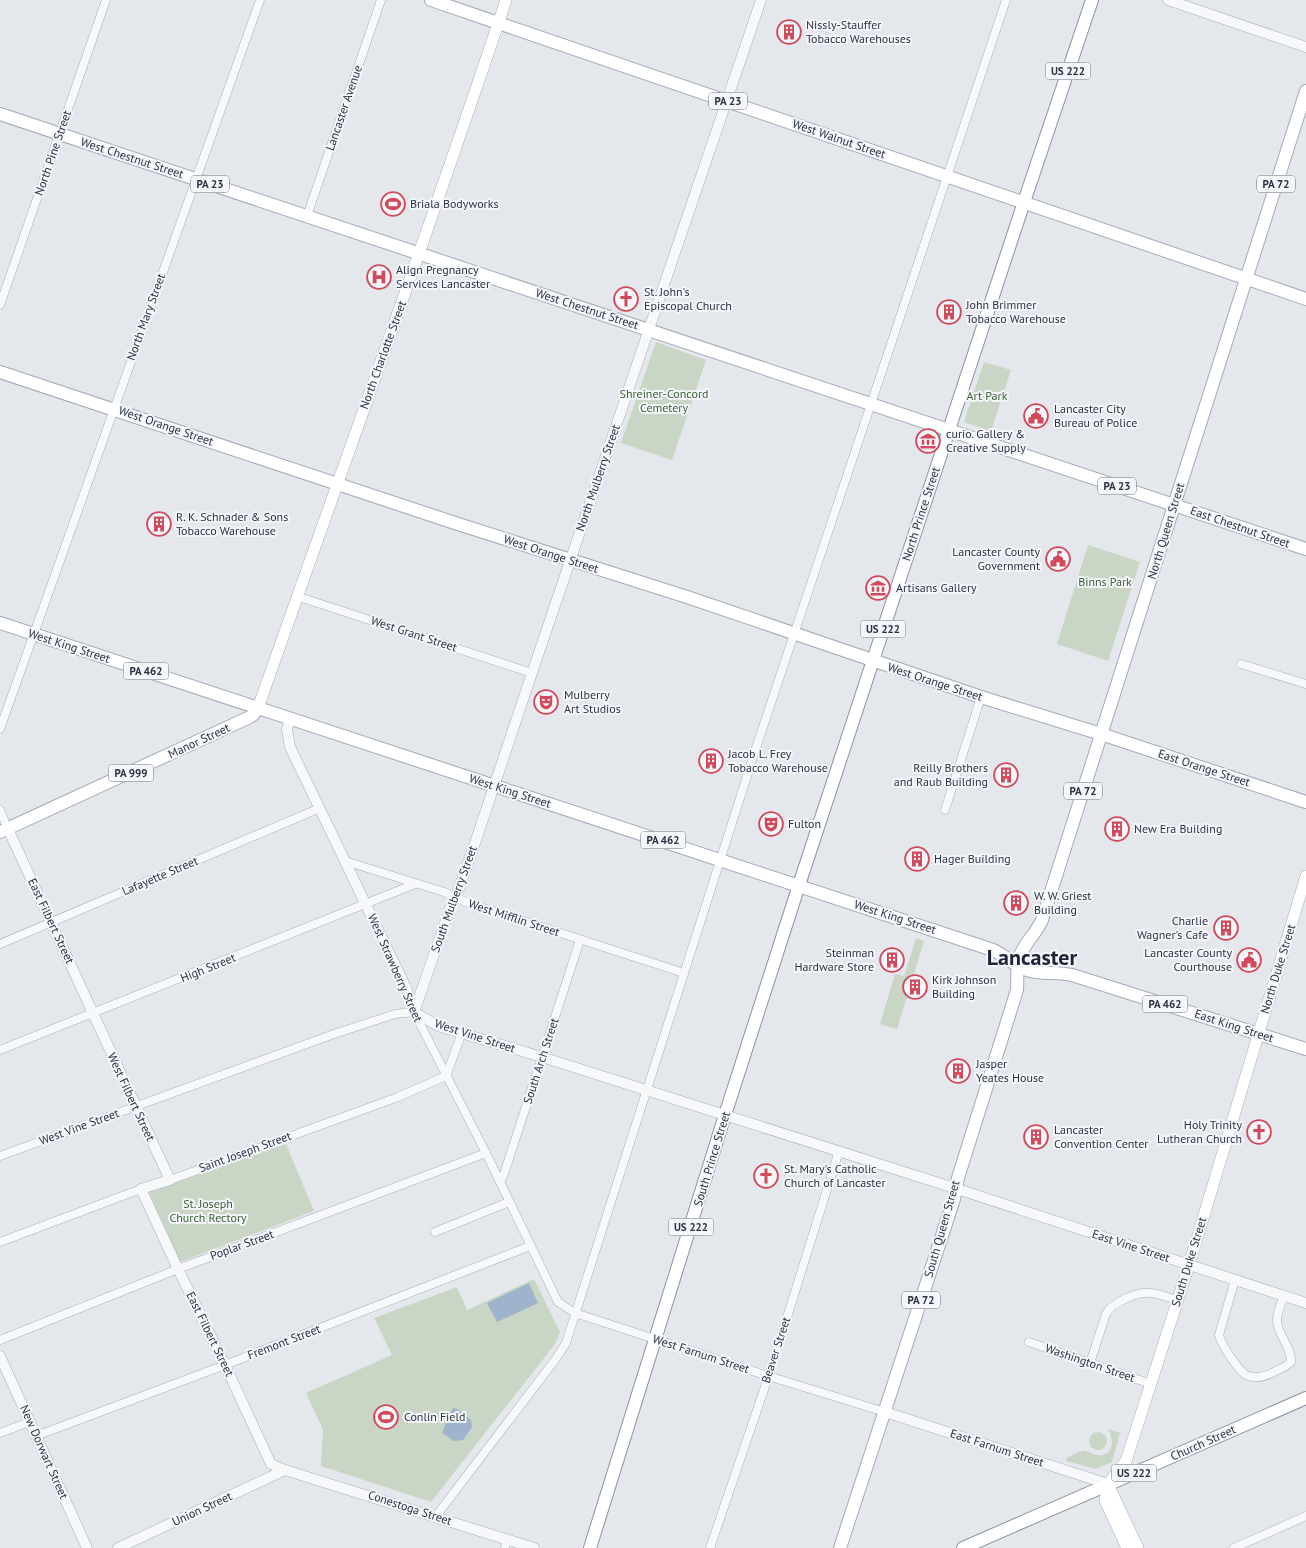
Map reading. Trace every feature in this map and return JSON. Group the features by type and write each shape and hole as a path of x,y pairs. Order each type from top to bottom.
{"main road":[{"name":"West Walnut Street","path":"431,0 1246,278"},
{"name":"North Charlotte Street","path":"258,708 296,596 420,253 506,0"},
{"name":"North Prince Street","path":"799,885 1092,0"},
{"name":"North Queen Street","path":"1017,966 1021,953 1042,920 1306,91"},
{"name":"West Chestnut Street","path":"0,114 1174,505"},
{"name":"PA 23","path":"1246,278 1306,299"},
{"name":"West Orange Street","path":"0,372 981,697 1102,734"},
{"name":"East Chestnut Street","path":"1174,505 1306,550"},
{"name":"West King Street","path":"0,623 993,950 1017,966"},
{"name":"Manor Street","path":"4,831 250,718 258,708"},
{"name":"East Orange Street","path":"1102,734 1306,802"},
{"name":"North Duke Street","path":"1258,1034 1306,876"},
{"name":"South Prince Street","path":"590,1548 799,885"},
{"name":"East King Street","path":"1017,966 1036,972 1072,975 1306,1049"},
{"name":"South Queen Street","path":"840,1548 954,1199 958,1178 1017,990 1017,966"},
{"name":"South Duke Street","path":"1108,1484 1126,1461 1189,1265 1258,1034"},
{"name":"Church Street","path":"963,1548 1306,1398"},
{"path":"1108,1484 1105,1500 1127,1548"},
{"path":"1108,1484 1138,1548"}],"street":[{"name":"North Pine Street","path":"0,305 106,0"},
{"name":"North Mary Street","path":"0,729 260,0"},
{"name":"Lancaster Avenue","path":"307,216 381,0"},
{"name":"North Mulberry Street","path":"494,786 762,0"},
{"path":"436,1516 562,1351 794,634 1006,0"},
{"path":"1168,0 1306,47"},
{"name":"West Grant Street","path":"296,596 532,673"},
{"path":"1242,664 1306,684"},
{"path":"945,810 981,697"},
{"name":"West Strawberry Street","path":"290,719 287,729 289,743 407,990 414,1012 486,1153 558,1302 575,1313"},
{"name":"South Mulberry Street","path":"414,1012 494,786"},
{"name":"Lafayette Street","path":"0,944 320,808"},
{"path":"0,810 4,831"},
{"name":"East Filbert Street","path":"4,831 51,922 93,1014"},
{"name":"West Mifflin Street","path":"345,861 420,884 466,902 684,973"},
{"name":"High Street","path":"0,1050 415,884"},
{"name":"South Arch Street","path":"498,1180 501,1180 504,1174 580,940"},
{"name":"West Vine Street","path":"0,1156 377,1019 394,1014 414,1012 438,1026 956,1188"},
{"name":"West Filbert Street","path":"93,1014 170,1180"},
{"path":"446,1076 462,1033"},
{"name":"Saint Joseph Street","path":"0,1242 398,1097 446,1076"},
{"name":"Beaver Street","path":"710,1548 768,1376 839,1151"},
{"name":"Poplar Street","path":"0,1340 178,1269 486,1153"},
{"name":"East Vine Street","path":"956,1188 1306,1303"},
{"name":"East Filbert Street","path":"141,1190 226,1365 271,1464 285,1470"},
{"path":"435,1232 509,1202"},
{"name":"Fremont Street","path":"36,1436 226,1365 530,1246"},
{"path":"1235,1280 1219,1335 1221,1342 1237,1367 1248,1377 1260,1378 1285,1367 1291,1362 1290,1353 1277,1321 1284,1296"},
{"path":"1090,1363 1106,1314 1110,1308 1145,1292 1178,1300"},
{"name":"West Farnum Street","path":"575,1313 885,1412"},
{"name":"Washington Street","path":"1029,1342 1151,1384"},
{"name":"New Dorwart Street","path":"0,1356 87,1548"},
{"name":"East Farnum Street","path":"885,1412 1108,1484"},
{"path":"0,1433 29,1422"},
{"name":"Conestoga Street","path":"285,1470 436,1516 506,1544 534,1548"},
{"name":"Union Street","path":"118,1548 285,1470"},
{"path":"1234,1548 1306,1516"}],"green space":[{"name":"Shreiner-Concord Cemetery","path":"656,342 706,360 672,460 621,443"},
{"name":"Art Park","path":"984,362 1011,370 991,431 964,422"},
{"name":"Binns Park","path":"1088,545 1140,562 1108,661 1057,644"},
{"path":"916,938 924,941 897,1029 880,1024 895,974 904,976"},
{"name":"St. Joseph Church Rectory","path":"286,1144 314,1211 180,1262 149,1192"},
{"path":"534,1279 560,1332 555,1344 431,1502 321,1466 323,1430 306,1393 392,1355 374,1318 457,1287 467,1310"},
{"path":"1107,1429 1120,1433 1112,1462 1096,1469 1066,1461 1067,1458 1082,1451 1098,1455 1107,1453 1112,1446 1112,1442"},
{"path":"1094,1432 1102,1432 1107,1437 1105,1448 1094,1450 1089,1445 1089,1437"}],"water":[{"path":"529,1283 538,1303 497,1322 487,1303"},
{"path":"453,1408 471,1420 472,1427 463,1440 454,1441 442,1433"}],"place":[{"name":"Nissly-Stauffer Tobacco Warehouses","path":"789,32"},
{"name":"Briala Bodyworks","path":"393,204"},
{"name":"Align Pregnancy Services Lancaster","path":"379,277"},
{"name":"St. John's Episcopal Church","path":"626,299"},
{"name":"John Brimmer Tobacco Warehouse","path":"949,312"},
{"name":"Lancaster City Bureau of Police","path":"1036,416"},
{"name":"curio. Gallery & Creative Supply","path":"928,441"},
{"name":"R. K. Schnader & Sons Tobacco Warehouse","path":"159,524"},
{"name":"Lancaster County Government","path":"1058,559"},
{"name":"Artisans Gallery","path":"878,588"},
{"name":"Mulberry Art Studios","path":"546,702"},
{"name":"Jacob L. Frey Tobacco Warehouse","path":"711,761"},
{"name":"Reilly Brothers and Raub Building","path":"1006,775"},
{"name":"Fulton","path":"771,824"},
{"name":"New Era Building","path":"1117,829"},
{"name":"Hager Building","path":"917,859"},
{"name":"W. W. Griest Building","path":"1016,903"},
{"name":"Charlie Wagner's Cafe","path":"1226,928"},
{"name":"Steinman Hardware Store","path":"892,960"},
{"name":"Lancaster County Courthouse","path":"1249,960"},
{"name":"Kirk Johnson Building","path":"915,987"},
{"name":"Jasper Yeates House","path":"958,1071"},
{"name":"Holy Trinity Lutheran Church","path":"1259,1132"},
{"name":"Lancaster Convention Center","path":"1036,1137"},
{"name":"St. Mary's Catholic Church of Lancaster","path":"766,1176"},
{"name":"Conlin Field","path":"386,1417"}],"district":[{"name":"Lancaster","path":"1032,957"}]}
